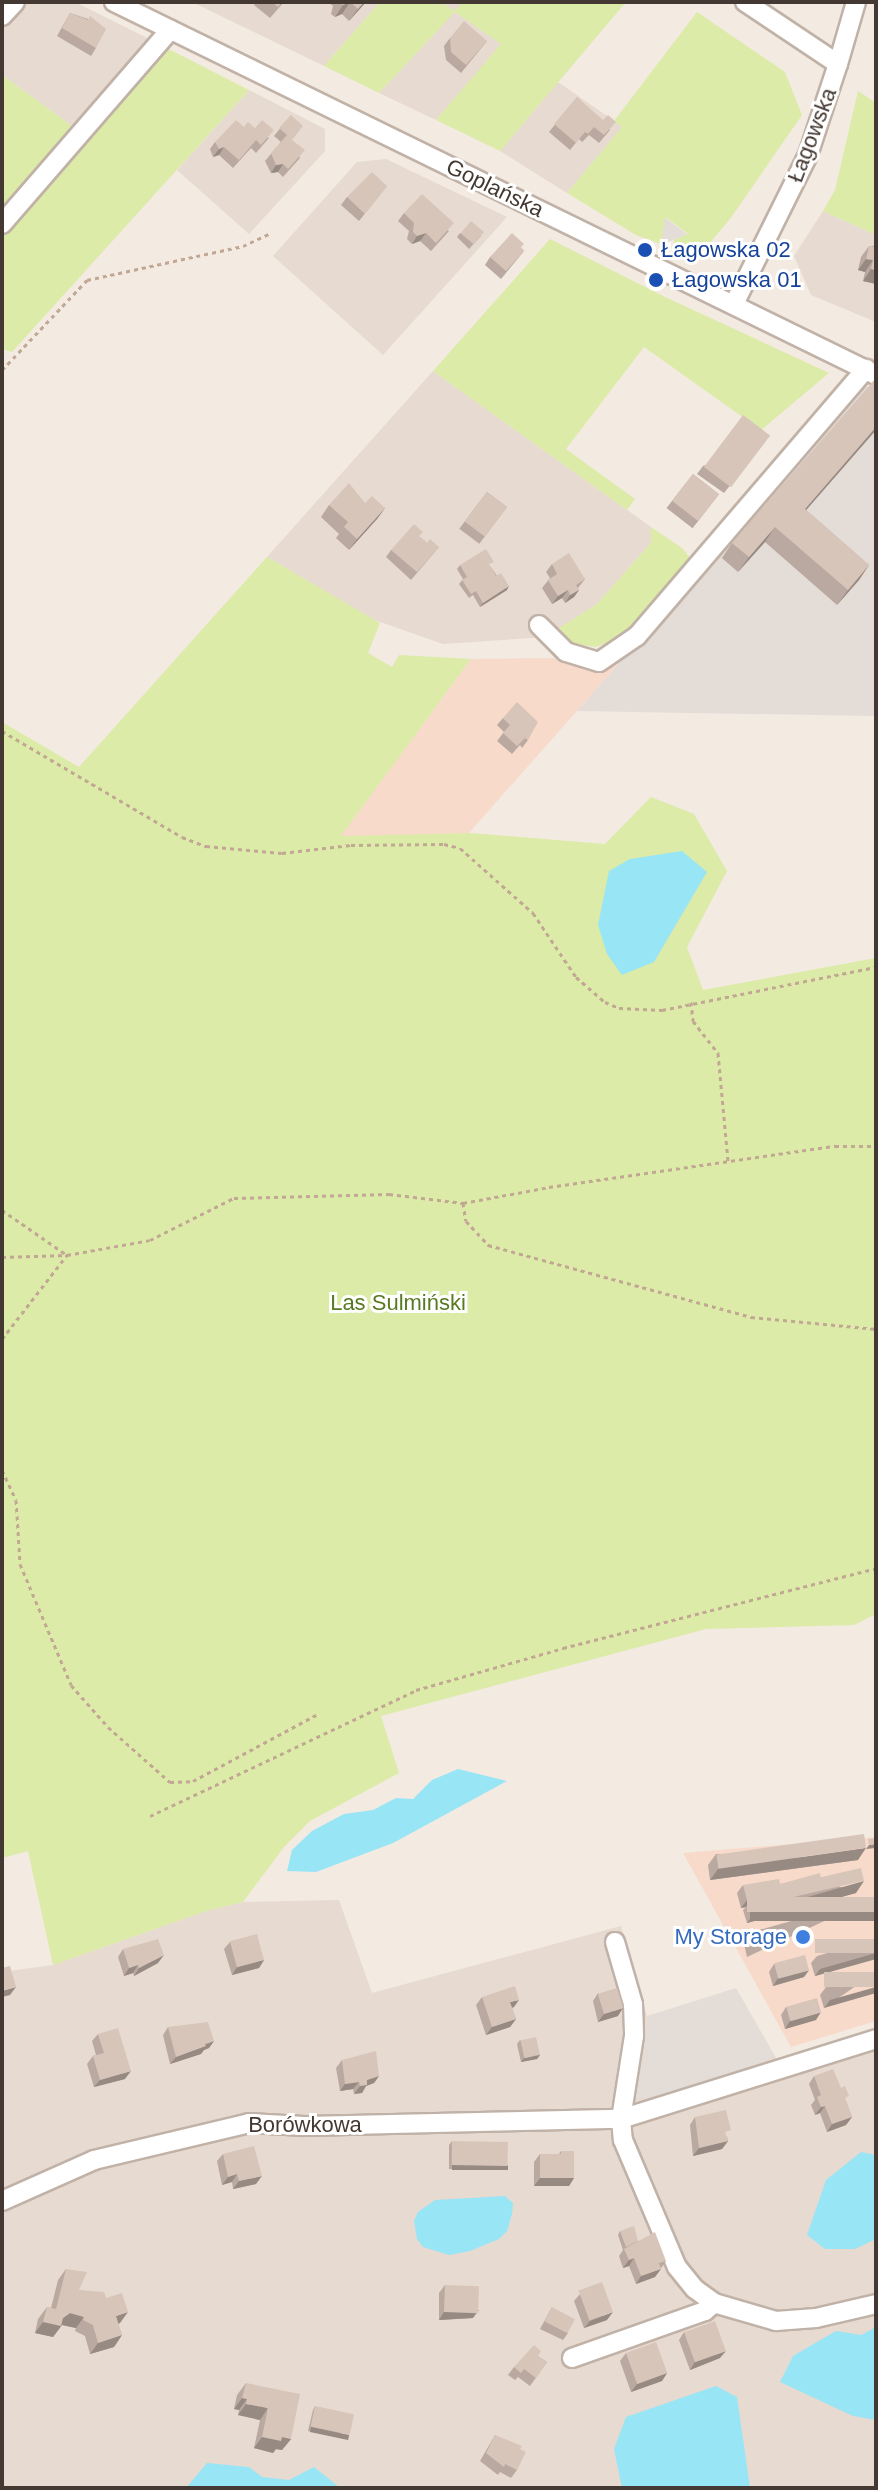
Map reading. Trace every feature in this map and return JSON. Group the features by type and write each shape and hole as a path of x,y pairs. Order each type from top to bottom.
{"street":[{"path":"2,16 15,2"},
{"name":"Goplańska","path":"114,2 871,372"},
{"name":"Łagowska","path":"734,304 808,155 838,64 745,2"},
{"path":"838,64 856,2"},
{"path":"2,224 170,30"},
{"path":"539,625 566,652 599,662 637,636 871,372"},
{"path":"615,1942 633,2004 634,2020 621,2119 623,2140 677,2267 695,2289 714,2303 776,2321 816,2318 876,2304"},
{"name":"Borówkowa","path":"2,2201 94,2160 249,2123 304,2126 621,2119 876,2039"},
{"path":"572,2358 705,2311 714,2303"}],"path":[{"path":"2,370 87,280 243,246 271,233"},
{"path":"2,731 182,837 206,846 282,853 351,845 444,844 460,848 533,913 576,977 605,1002 619,1008 662,1010 876,967"},
{"path":"691,1002 693,1021 718,1053 728,1161"},
{"path":"2,1257 67,1255 150,1240 234,1198 389,1194 463,1203 549,1187 835,1146 876,1146"},
{"path":"463,1203 466,1221 488,1245 751,1317 876,1329"},
{"path":"2,1210 67,1255"},
{"path":"2,1339 67,1255"},
{"path":"2,1470 16,1500 20,1564 71,1685 108,1727 170,1782 193,1781 318,1714"},
{"path":"150,1816 416,1690 563,1648 876,1568"}],"shaded area":[{"path":"27,2 75,2 149,39 72,126 2,75 2,29"},
{"path":"192,2 380,2 324,66"},
{"path":"441,2 463,2 455,12 502,44 436,120 379,93 454,12"},
{"path":"558,82 623,127 567,193 500,151"},
{"path":"249,90 325,129 325,151 249,234 177,170"},
{"path":"386,159 507,217 383,355 273,256 357,162"},
{"path":"823,211 876,235 876,322 811,295 794,256"},
{"path":"664,217 688,235 661,244"},
{"path":"433,371 651,527 651,543 597,604 546,637 443,644 372,619 267,557"},
{"path":"864,385 876,392 876,716 577,711"},
{"path":"638,642 468,834 340,837 471,659 562,658 606,669"},
{"name":"My Storage","path":"876,1837 876,2021 791,2047 683,1853"},
{"path":"339,1900 372,1993 621,1926 647,2016 632,2109 876,2030 876,2488 2,2488 2,1972 53,1965 206,1911 243,1902"},
{"path":"736,1988 779,2063 631,2110 647,2016"}],"green space":[{"path":"380,2 441,2 454,11 463,2 626,2 500,151 436,120 501,44 455,12 379,93 324,66"},
{"path":"697,12 785,72 802,115 730,219 697,258 674,249 674,240 688,234 665,217 661,244 636,235 567,193 622,127 614,121"},
{"path":"149,39 249,90 12,352 2,349 2,75 72,126"},
{"path":"858,91 876,103 876,235 823,211 835,190"},
{"path":"550,239 663,296 829,373 761,430 644,347 566,449 635,499 627,510 433,371"},
{"path":"651,527 682,548 691,559 629,628 618,639 596,647 570,643 553,632 597,604 651,543"},
{"name":"Las Sulmiński","path":"267,557 380,623 368,653 392,667 399,655 471,659 341,836 470,833 605,844 651,797 694,814 727,871 687,947 703,990 876,958 876,1614 854,1625 706,1629 381,1716 399,1773 310,1821 284,1847 243,1902 206,1911 53,1965 28,1851 2,1858 2,722 79,767"}],"water":[{"path":"682,851 707,872 654,962 622,975 607,954 598,925 609,871 630,859"},
{"path":"458,1769 507,1781 393,1843 316,1872 287,1871 292,1850 312,1831 344,1814 373,1810 396,1798 413,1799 432,1780"},
{"path":"861,2152 876,2155 876,2239 855,2249 825,2249 807,2235 826,2180"},
{"path":"505,2196 513,2203 512,2214 507,2231 499,2239 470,2251 449,2255 423,2247 417,2239 414,2221 418,2212 435,2200"},
{"path":"876,2327 876,2420 853,2416 780,2382 793,2356 836,2331 861,2335"},
{"path":"716,2386 737,2397 750,2488 622,2488 614,2449 626,2417"},
{"path":"207,2463 249,2467 262,2477 289,2480 314,2467 339,2487 186,2488"}],"building":[{"path":"350,2 364,2 358,9"},
{"path":"70,13 88,20 90,16 106,29 96,48 62,28"},
{"path":"464,21 487,41 466,65 451,52 450,38"},
{"path":"577,97 603,120 608,115 616,122 604,135 594,127 576,143 554,124"},
{"path":"291,115 303,126 292,140 305,150 288,169 283,164 276,165 271,153 287,135 279,128"},
{"path":"236,120 244,127 248,122 255,128 262,120 274,130 261,145 256,140 239,160 224,147 219,149 215,142"},
{"path":"372,172 387,186 365,214 347,197"},
{"path":"422,194 454,223 436,243 426,233 417,236 413,232 414,223 404,213"},
{"path":"471,221 484,232 474,244 461,233"},
{"path":"512,233 524,244 521,247 524,251 506,271 490,257"},
{"path":"869,246 876,247 876,270 871,269 873,260 866,259"},
{"path":"875,379 876,427 805,509 869,565 848,590 775,527 749,557 732,543"},
{"path":"743,415 770,435 731,487 704,467"},
{"path":"693,474 719,494 698,521 672,501"},
{"path":"349,483 365,503 372,496 385,508 357,539 344,527 348,522 329,505"},
{"path":"487,492 507,507 485,537 465,522"},
{"path":"414,524 423,532 419,536 427,543 430,539 439,547 417,572 391,550"},
{"path":"486,549 494,562 489,564 496,576 501,573 509,586 483,603 476,591 471,594 462,580 467,577 460,565"},
{"path":"569,553 585,579 576,585 579,590 570,595 568,590 558,596 548,580 557,574 552,564"},
{"path":"517,702 538,722 528,740 525,738 517,746 503,733 510,725 503,718"},
{"path":"864,1834 866,1848 718,1869 716,1855"},
{"path":"876,1838 876,1844 869,1845 868,1839"},
{"path":"861,1868 864,1881 753,1906 750,1894"},
{"path":"820,1873 821,1879 747,1900 743,1885 779,1879 780,1884"},
{"path":"747,1897 876,1897 876,1912 747,1912"},
{"path":"257,1934 264,1960 237,1967 230,1941"},
{"path":"158,1939 164,1955 139,1968 138,1965 129,1968 123,1949"},
{"path":"815,1939 876,1939 876,1953 815,1953"},
{"path":"805,1955 809,1970 778,1979 774,1963"},
{"path":"10,1966 16,1987 2,1991 2,1968"},
{"path":"824,1972 876,1972 876,1987 824,1987"},
{"path":"515,1986 519,2000 510,2002 516,2019 492,2027 482,1997"},
{"path":"617,1988 623,2008 604,2014 598,1994"},
{"path":"817,1998 821,2012 790,2021 786,2007"},
{"path":"208,2022 214,2041 176,2057 168,2027"},
{"path":"118,2028 131,2071 100,2080 93,2056 104,2053 98,2034"},
{"path":"536,2037 540,2055 524,2058 520,2041"},
{"path":"376,2051 379,2076 367,2080 367,2085 360,2086 359,2082 345,2084 342,2060"},
{"path":"833,2069 841,2088 845,2086 849,2096 845,2098 852,2117 832,2124 825,2106 821,2107 817,2097 821,2095 814,2076"},
{"path":"726,2110 731,2130 725,2132 728,2141 699,2148 695,2117"},
{"path":"452,2141 508,2142 508,2166 452,2165"},
{"path":"254,2146 262,2176 239,2181 237,2174 228,2177 223,2154"},
{"path":"561,2151 574,2151 574,2178 540,2178 540,2154 561,2154"},
{"path":"634,2226 638,2241 626,2247 620,2231"},
{"path":"655,2232 666,2261 659,2263 661,2269 641,2276 634,2258 629,2260 624,2249"},
{"path":"66,2269 87,2272 79,2290 104,2292 106,2298 122,2293 128,2312 116,2316 122,2335 98,2343 93,2325 83,2320 84,2317 70,2313 63,2318 61,2326 43,2322 47,2307 56,2309"},
{"path":"602,2282 613,2312 589,2321 579,2291"},
{"path":"445,2285 479,2286 478,2313 444,2312"},
{"path":"552,2307 575,2319 567,2333 544,2321"},
{"path":"715,2321 726,2351 695,2362 684,2332"},
{"path":"656,2342 667,2373 637,2384 626,2353"},
{"path":"534,2345 541,2351 538,2356 547,2362 536,2378 524,2369 521,2373 514,2367"},
{"path":"246,2383 300,2394 291,2439 282,2437 281,2441 262,2437 268,2408 246,2404 247,2399 242,2398"},
{"path":"315,2406 354,2414 350,2435 311,2427"},
{"path":"495,2435 522,2446 520,2449 526,2452 517,2470 505,2464 504,2467 486,2453"}],"place":[{"name":"Łagowska 02","path":"645,250"},
{"name":"Łagowska 01","path":"656,280"},
{"name":"My Storage","path":"803,1937"}]}
